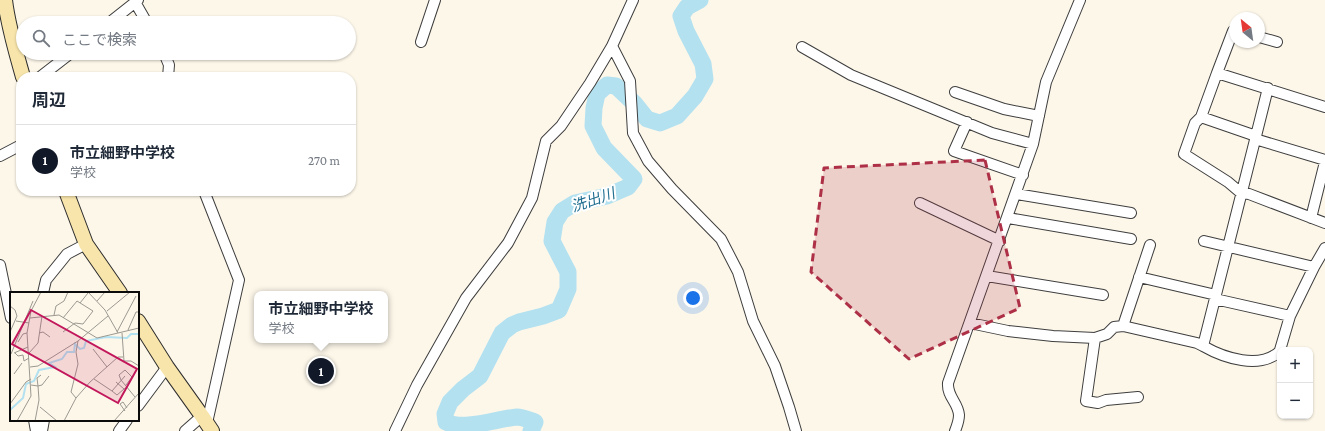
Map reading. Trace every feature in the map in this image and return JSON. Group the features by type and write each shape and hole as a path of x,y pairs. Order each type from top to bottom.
{"main road":[{"path":"5,0 16,54"},
{"path":"18,60 21,72"},
{"path":"68,196 86,244 119,292"},
{"path":"139,323 167,367 207,423"}],"street":[{"path":"421,42 435,0"},
{"path":"395,431 417,385 466,298 508,243 532,198 546,141 561,126 590,83 612,46 633,0"},
{"path":"955,431 959,416 957,407 947,390 948,383 1034,144 1046,82 1080,0"},
{"path":"118,16 136,1 144,16"},
{"path":"1265,39 1277,42"},
{"path":"1229,42 1201,117 1195,123 1184,154 1241,192 1325,223"},
{"path":"612,46 630,81 633,133 648,161 672,189 722,238 738,272 753,321 775,366 790,407 796,431"},
{"path":"802,47 851,75 992,133 1034,144"},
{"path":"46,72 62,60"},
{"path":"167,60 169,66 168,72"},
{"path":"1217,73 1325,107"},
{"path":"1203,346 1268,88"},
{"path":"954,92 1004,109 1039,116"},
{"path":"1201,117 1255,138 1325,161 1311,218"},
{"path":"966,122 954,151 1023,175"},
{"path":"0,156 16,148"},
{"path":"1016,194 1131,213"},
{"path":"184,431 207,423 239,280 206,196"},
{"path":"920,203 1000,241"},
{"path":"1008,218 1131,239"},
{"path":"1204,242 1314,267"},
{"path":"43,292 46,280 67,254 86,244"},
{"path":"1123,326 1150,245"},
{"path":"1281,347 1290,316 1325,248"},
{"path":"0,265 10,313"},
{"path":"987,276 1102,295"},
{"path":"1139,277 1290,316"},
{"path":"970,323 1008,331 1053,336 1095,338 1107,334 1114,327 1123,326 1197,343 1216,353 1250,362 1274,357 1277,354"},
{"path":"1095,338 1086,400 1098,404 1106,400 1138,397"},
{"path":"139,405 167,367"},
{"path":"34,421 36,431"},
{"path":"42,431 44,421"},
{"path":"119,431 126,421"}],"highlighted area":[{"path":"985,160 1020,308 909,359 811,272 824,168"}],"waterway":[{"name":"洗出川","path":"531,431 535,422 517,417 480,424 462,425 446,422 445,414 450,402 463,389 480,376 502,333 512,325 519,322 559,310 568,289 568,272 552,241 555,222 562,211 575,203 607,196 628,187 634,179 604,148 593,126 594,108 597,94 607,85 616,86 635,104 647,119 660,123 677,116 695,96 705,79 703,64 686,31 681,16 687,7 700,0"}],"place":[{"name":"市立細野中学校","path":"321,371"}]}
